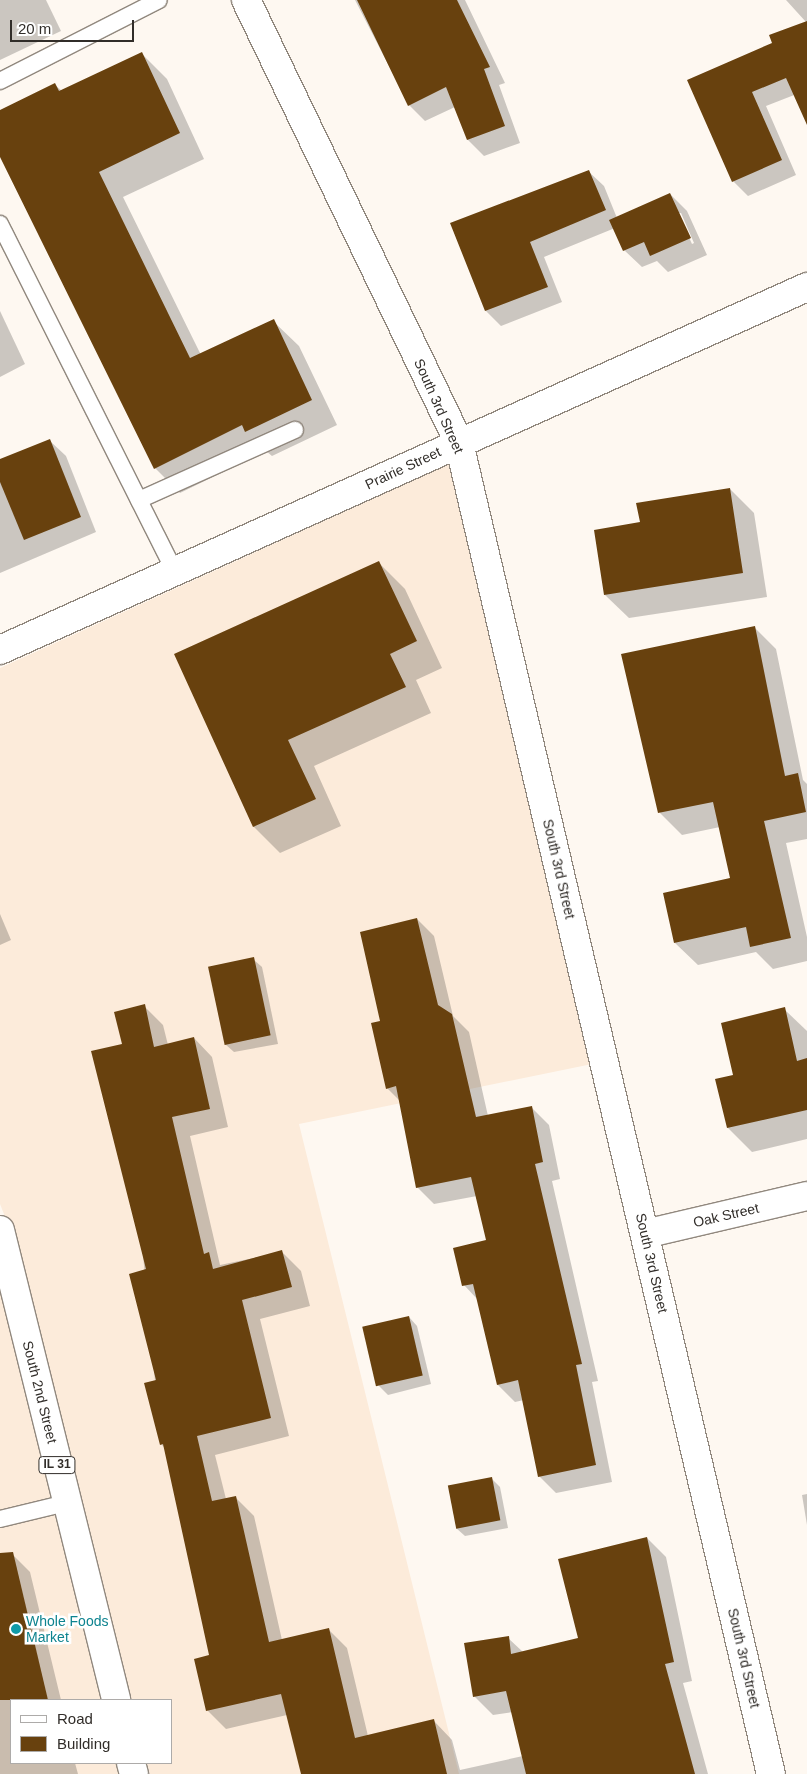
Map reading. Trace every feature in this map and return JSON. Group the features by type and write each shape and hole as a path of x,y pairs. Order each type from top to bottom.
{"street":[{"name":"South 3rd Street","path":"246,0 459,443 771,1774"},
{"name":"Prairie Street","path":"0,650 807,287"},
{"name":"Oak Street","path":"645,1234 807,1196"},
{"name":"South 2nd Street","path":"0,1230 116,1699"}],"lane":[{"path":"0,80 159,0"},
{"path":"0,224 175,572"},
{"path":"139,500 295,430"},
{"path":"0,1519 66,1503"}],"shaded area":[{"path":"452,463 597,1063 299,1124 459,1774 150,1774 147,1764 172,1764 172,1699 131,1699 8,1224 0,1204 0,668"},
{"path":"0,1271 107,1699 10,1699 10,1764 122,1764 125,1774 0,1774"}],"building":[{"path":"357,0 457,0 490,67 484,69 505,126 467,140 446,87 408,106"},
{"path":"807,21 807,125 786,78 752,92 782,160 732,182 687,80 772,43 769,35"},
{"path":"142,52 180,133 99,172 190,358 274,319 312,400 245,432 242,425 154,469 0,157 0,110 55,83 59,91"},
{"path":"589,170 606,210 530,242 548,287 485,311 450,223"},
{"path":"670,193 691,238 650,256 644,242 623,251 609,220"},
{"path":"50,439 81,517 24,540 0,482 0,459"},
{"path":"730,488 743,573 604,595 594,530 640,522 636,503"},
{"path":"379,561 417,641 390,654 406,687 288,740 316,799 253,827 174,654"},
{"path":"755,626 785,776 798,773 806,812 764,821 791,938 750,947 746,927 674,943 663,893 730,878 713,802 658,813 621,654"},
{"path":"417,918 438,1005 452,1014 476,1117 532,1106 543,1162 535,1164 582,1364 576,1365 596,1465 538,1477 518,1380 497,1385 473,1284 462,1286 453,1248 486,1240 471,1177 416,1188 396,1086 386,1089 371,1023 380,1021 360,932"},
{"path":"254,957 271,1035 225,1045 208,967"},
{"path":"145,1004 154,1047 194,1037 210,1109 172,1117 204,1254 209,1252 213,1269 282,1250 292,1287 242,1300 271,1418 197,1436 212,1501 236,1496 269,1642 329,1628 355,1738 434,1719 447,1774 301,1774 281,1694 206,1711 194,1659 209,1655 163,1444 160,1445 144,1383 156,1380 129,1274 146,1269 91,1051 122,1044 114,1012"},
{"path":"785,1007 797,1061 807,1058 807,1110 727,1128 715,1079 733,1075 721,1023"},
{"path":"409,1316 423,1375 376,1386 362,1327"},
{"path":"492,1477 500,1520 456,1529 448,1486"},
{"path":"647,1537 674,1662 665,1664 695,1774 526,1774 506,1691 473,1697 464,1643 509,1636 511,1654 578,1638 558,1559"},
{"name":"Whole Foods Market","path":"13,1552 48,1699 0,1700 0,1553"}],"place":[{"name":"Whole Foods Market","path":"16,1629"}]}
